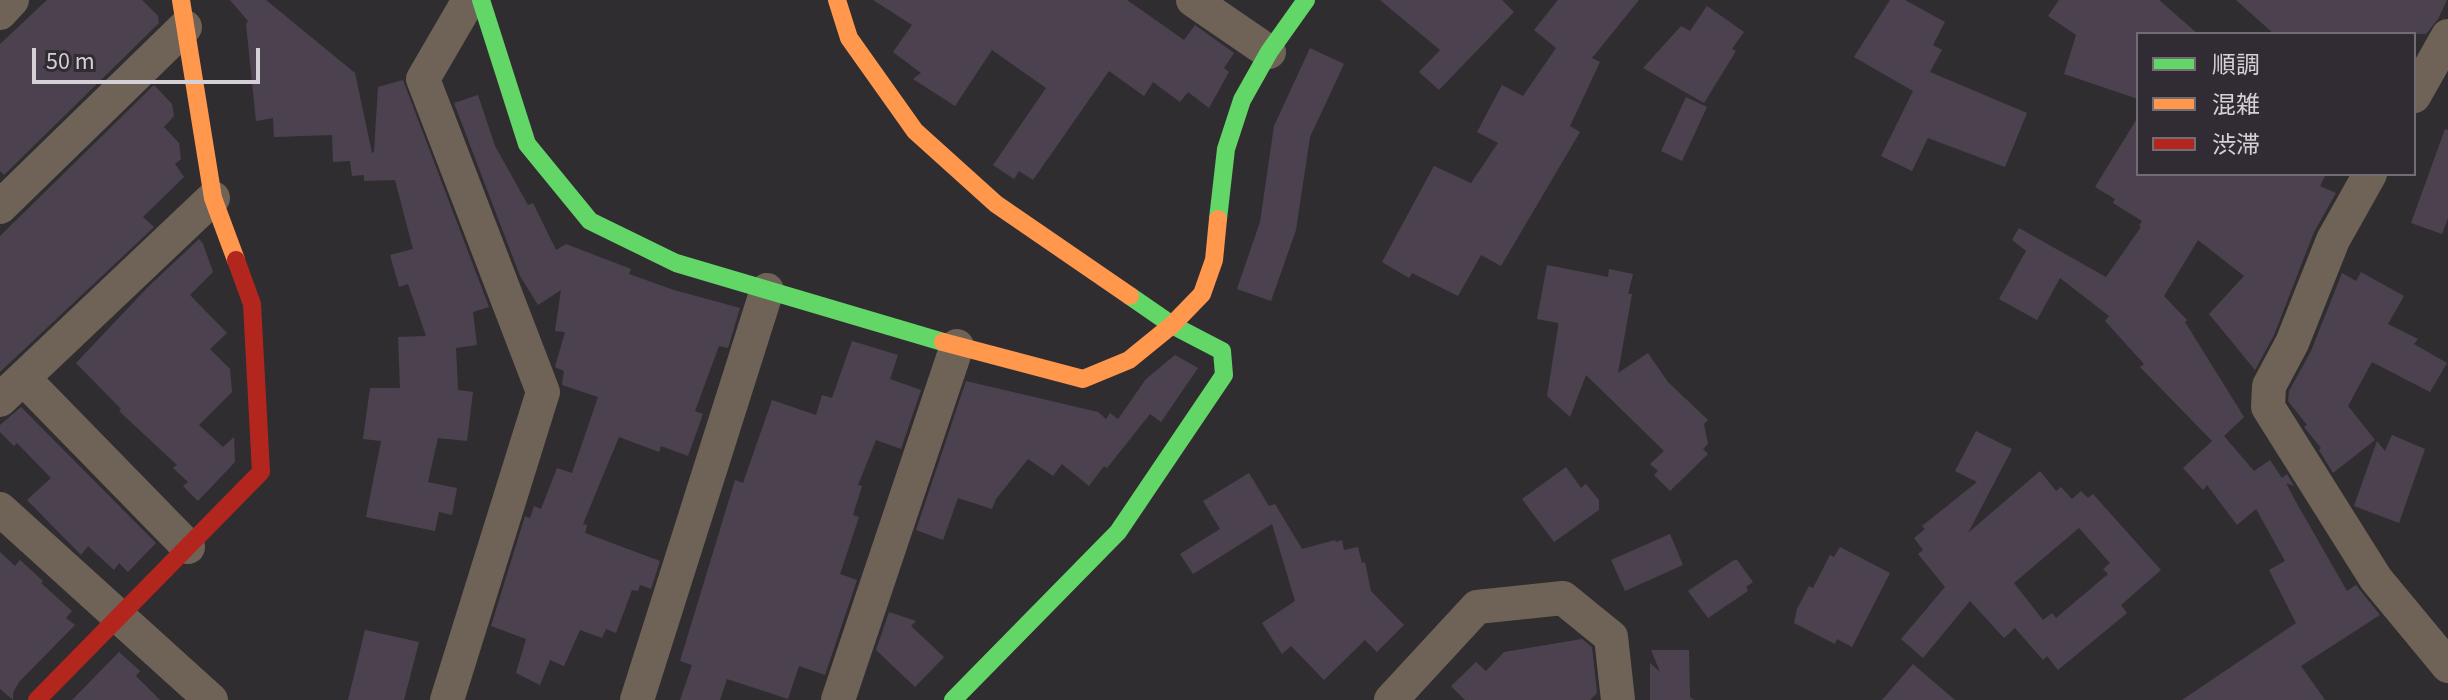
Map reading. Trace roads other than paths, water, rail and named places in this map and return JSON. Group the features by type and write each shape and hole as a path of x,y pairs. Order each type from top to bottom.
{"street":[{"path":"0,13 12,0"},
{"path":"447,700 543,392 423,79 469,0"},
{"path":"481,0 527,144 590,221 676,263 957,346 1083,379 1129,360 1172,325 1202,294 1214,260 1226,149 1242,100 1269,52 1306,0"},
{"path":"837,0 849,38 915,131 996,204 1172,325 1222,351 1224,375 1118,532 953,700"},
{"path":"1193,0 1269,52"},
{"path":"37,700 261,472 252,304 213,198 183,14"},
{"path":"0,207 183,14"},
{"path":"2416,92 2448,36"},
{"path":"2369,176 2333,240 2292,343 2269,386 2268,407 2376,579 2448,666"},
{"path":"188,547 12,389 213,198"},
{"path":"637,700 767,290"},
{"path":"838,700 957,346"},
{"path":"4,521 120,616 211,700"},
{"path":"1391,700 1477,607 1563,598 1611,637 1618,700"}]}
